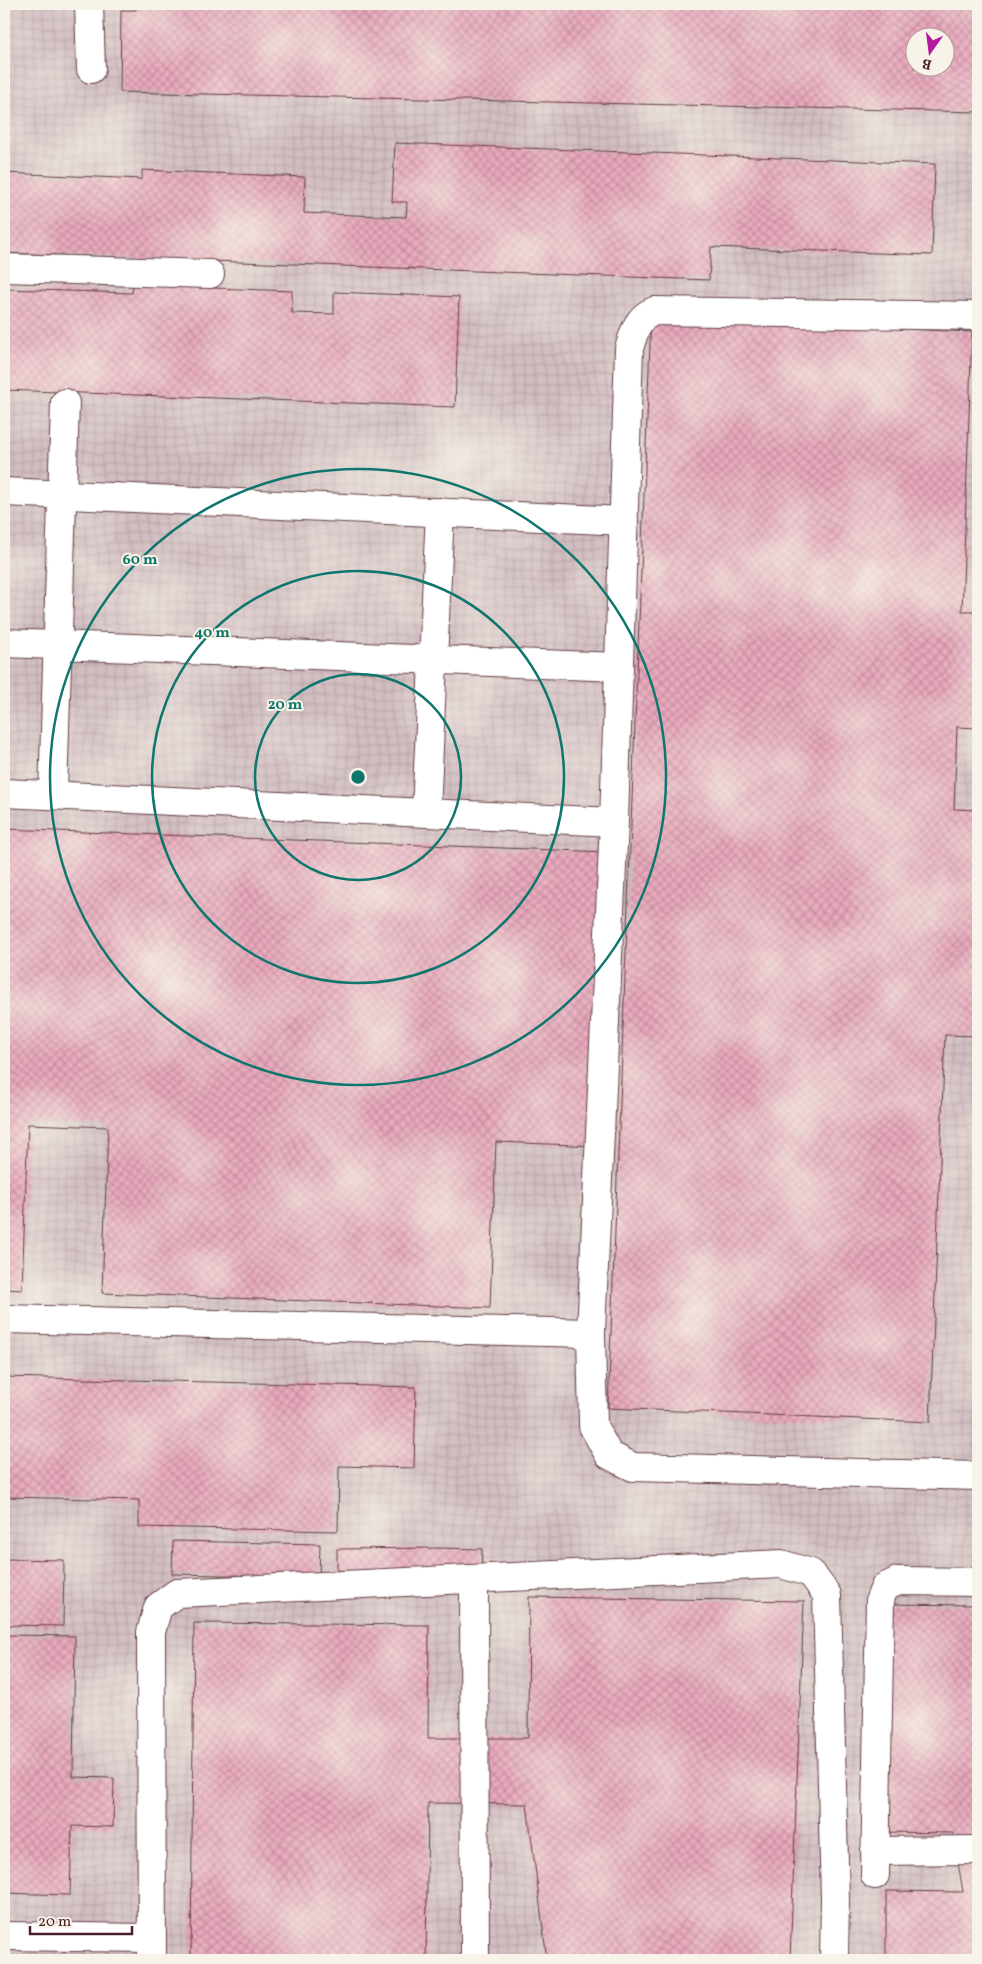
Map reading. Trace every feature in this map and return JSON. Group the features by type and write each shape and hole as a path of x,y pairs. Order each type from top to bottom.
{"lane":[{"path":"89,4 91,69"},
{"path":"4,268 210,274"},
{"path":"978,316 654,311 644,315 635,328 629,349 614,822 591,1333 593,1426 609,1455 633,1467 978,1476"},
{"path":"54,796 57,645 66,403"},
{"path":"4,492 624,522"},
{"path":"426,812 440,512"},
{"path":"4,643 619,668"},
{"path":"4,793 614,822"},
{"path":"4,1320 591,1333"},
{"path":"4,1936 152,1949 151,1632 158,1607 177,1594 781,1564 811,1573 827,1595 835,1899 834,1960"},
{"path":"474,1580 475,1960"},
{"path":"978,1582 898,1581 886,1587 880,1599 875,1863 978,1850"}],"shaded area":[{"path":"4,4 978,4 978,1960 4,1960"}],"building":[{"path":"136,4 978,4 978,112 120,92 121,10 136,10"},
{"path":"395,143 935,164 932,255 711,247 709,280 4,253 4,173 142,179 142,170 305,177 304,213 406,217 407,202 392,202"},
{"path":"133,285 292,291 292,313 334,314 334,292 459,297 455,407 4,390 4,289 132,293"},
{"path":"651,318 972,332 962,611 978,611 978,728 957,727 954,809 978,810 978,1036 945,1035 930,1422 608,1408"},
{"path":"4,829 608,852 598,1146 496,1142 490,1308 102,1293 108,1127 28,1124 22,1290 4,1289"},
{"path":"4,1377 416,1387 414,1468 339,1466 338,1531 139,1527 139,1500 4,1497"},
{"path":"173,1541 320,1544 319,1577 172,1574"},
{"path":"337,1549 482,1549 481,1576 337,1576"},
{"path":"4,1559 64,1560 63,1626 4,1625"},
{"path":"529,1597 804,1601 790,1960 547,1960 527,1804 428,1803 426,1960 191,1960 194,1623 429,1625 428,1738 528,1738"},
{"path":"885,1604 978,1605 978,1960 886,1960 886,1891 963,1892 953,1833 883,1832"},
{"path":"4,1635 75,1636 73,1777 114,1778 113,1827 72,1826 70,1895 4,1893"}]}
